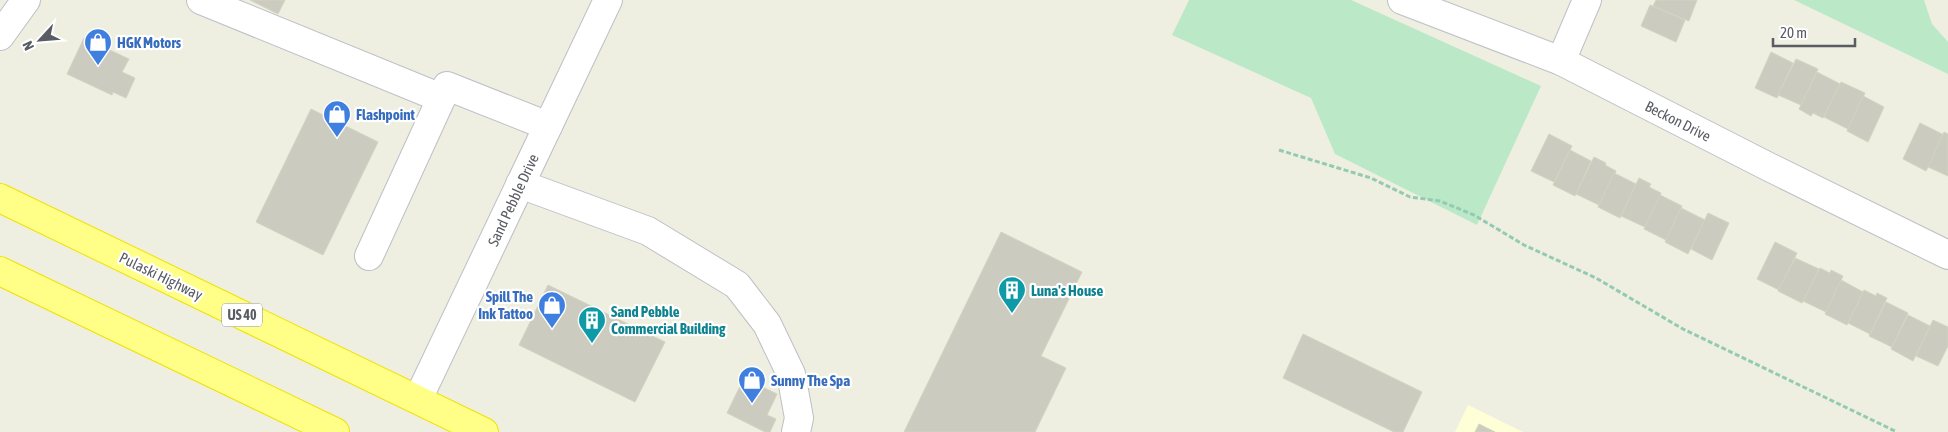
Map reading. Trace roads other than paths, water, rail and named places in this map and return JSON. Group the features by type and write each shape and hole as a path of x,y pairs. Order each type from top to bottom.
{"highway":[{"name":"Pulaski Highway","path":"0,198 484,432"},
{"path":"0,271 335,432"}],"street":[{"path":"0,36 26,0"},
{"path":"201,0 441,98"},
{"name":"Sand Pebble Drive","path":"418,400 608,0"},
{"name":"Beckon Drive","path":"1402,0 1561,61 1769,168 1948,255"},
{"path":"1561,61 1587,0"},
{"path":"370,256 446,86 548,126"},
{"path":"520,184 648,231 737,285 767,324 791,374 799,418 796,432"}],"place":[{"name":"HGK Motors","path":"98,66"},
{"name":"Flashpoint","path":"337,138"},
{"name":"Luna's House","path":"1012,314"},
{"name":"Spill The Ink Tattoo","path":"552,329"},
{"name":"Sand Pebble Commercial Building","path":"592,344"},
{"name":"Sunny The Spa","path":"752,404"}]}
